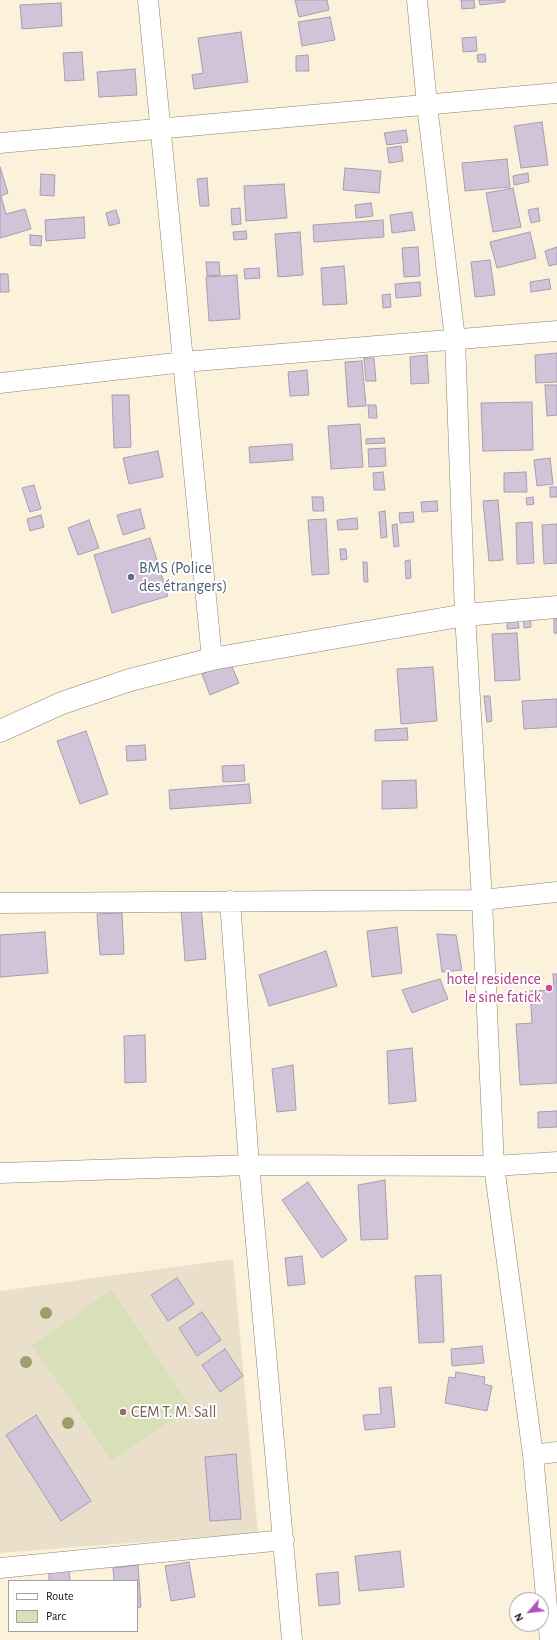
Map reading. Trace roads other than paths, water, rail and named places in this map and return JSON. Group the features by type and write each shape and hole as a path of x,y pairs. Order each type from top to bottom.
{"street":[{"path":"148,0 159,129 184,362 212,659"},
{"path":"417,0 427,105 455,339 465,615 482,900 494,1166 533,1455 550,1640"},
{"path":"0,143 557,93"},
{"path":"0,383 184,362 557,331"},
{"path":"0,731 62,703 130,680 212,659 465,615 557,607"},
{"path":"0,903 482,900 557,892"},
{"path":"230,901 248,1165 284,1540 292,1640"},
{"path":"0,1173 248,1165 494,1166 557,1162"},
{"path":"533,1455 557,1452"},
{"path":"0,1568 284,1540"}],"place":[{"name":"BMS (Police des étrangers)","path":"131,577"},
{"name":"hotel residence le sine fatick","path":"549,988"},
{"name":"CEM T. M. Sall","path":"123,1412"}]}
